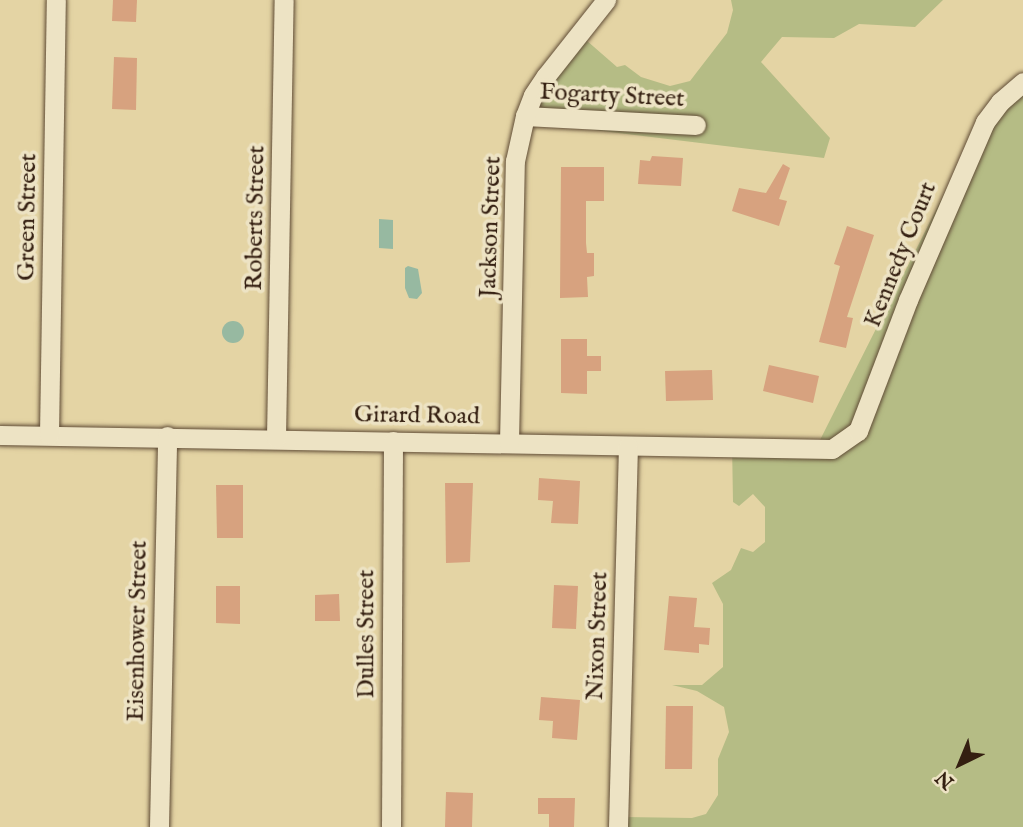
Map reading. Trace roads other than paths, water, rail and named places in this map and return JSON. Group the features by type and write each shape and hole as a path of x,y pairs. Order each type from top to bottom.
{"street":[{"name":"Green Street","path":"50,435 56,0"},
{"name":"Roberts Street","path":"276,438 284,0"},
{"name":"Jackson Street","path":"509,442 515,161 533,94 606,0"},
{"name":"Kennedy Court","path":"832,449 858,431 908,300 985,122 1000,102 1023,82"},
{"name":"Fogarty Street","path":"525,116 696,125"},
{"name":"Girard Road","path":"0,435 832,449"},
{"name":"Eisenhower Street","path":"159,827 167,436"},
{"name":"Dulles Street","path":"391,827 393,440"},
{"name":"Nixon Street","path":"618,827 628,446"}]}
